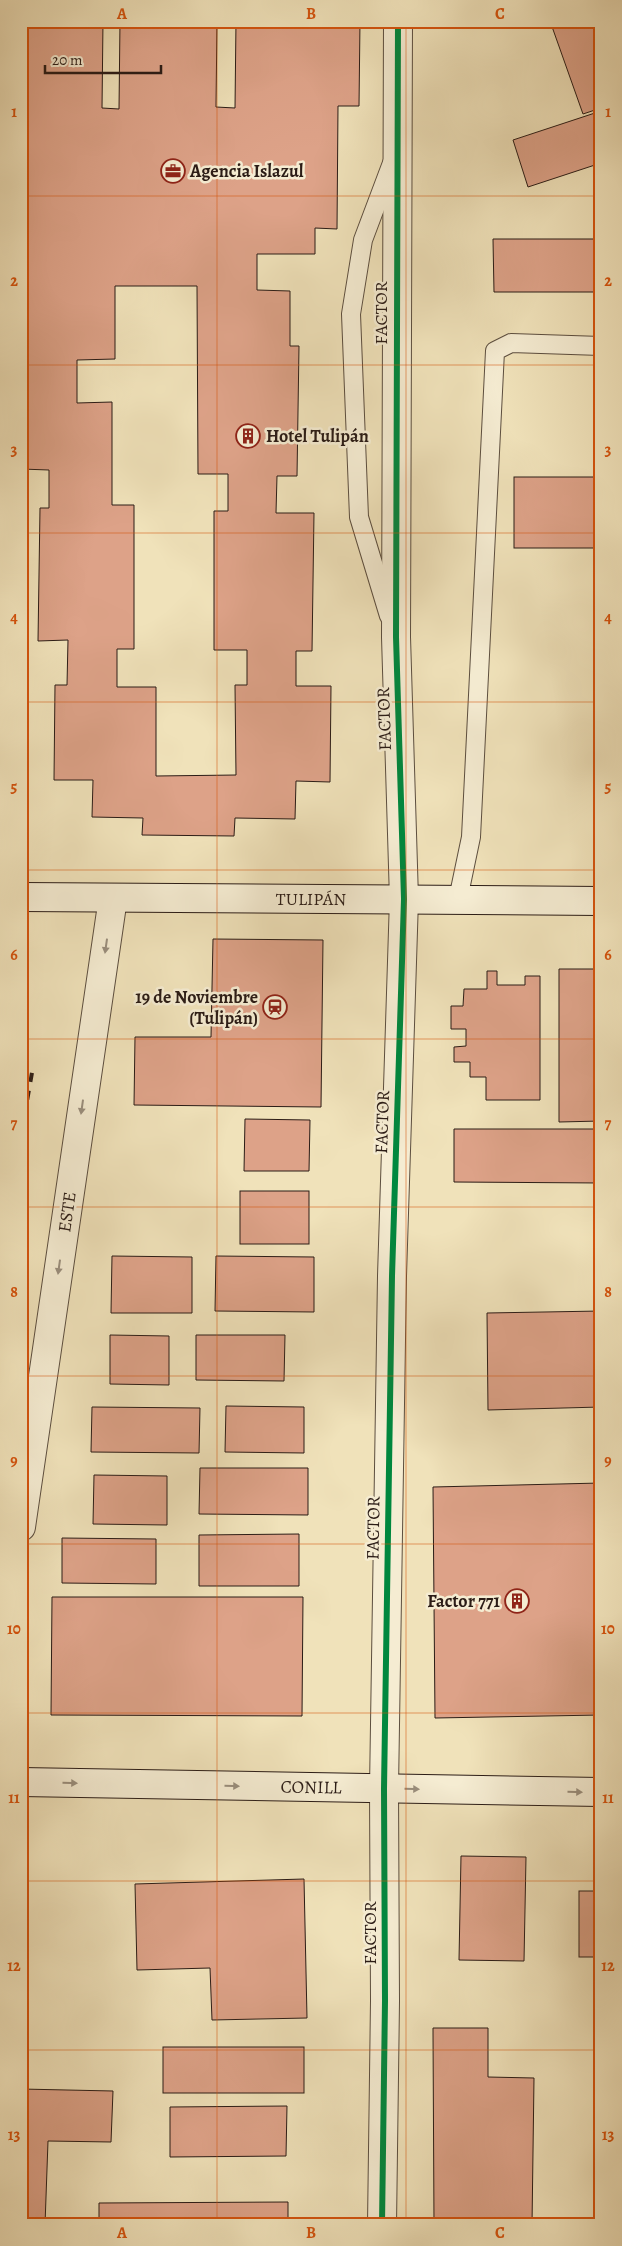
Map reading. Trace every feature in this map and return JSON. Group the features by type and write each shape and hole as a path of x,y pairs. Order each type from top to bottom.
{"street":[{"name":"FACTOR","path":"382,2225 385,2000 384,1788 392,1286 404,899 396,637 398,21"},
{"name":"TULIPÁN","path":"21,897 601,901"},
{"name":"ESTE","path":"21,1527 113,898"},
{"name":"CONILL","path":"21,1782 601,1792"}],"lane":[{"path":"396,637 359,517 351,314 363,240 397,151"},
{"path":"458,899 471,836 495,350 511,343 601,346"}],"building":[{"name":"Hotel Tulipán","path":"21,21 103,21 102,108 119,109 120,21 217,21 216,107 235,108 236,21 360,21 359,106 338,106 337,229 315,228 315,254 257,254 257,290 290,291 290,346 299,346 297,476 277,476 276,513 314,513 312,651 296,651 296,686 331,686 330,782 296,781 295,819 235,818 234,836 142,835 143,818 92,817 93,780 54,780 55,685 67,685 68,640 38,641 40,508 49,508 49,470 21,469","holes":["115,286 197,286 198,474 228,474 228,511 214,511 214,650 247,650 247,685 235,685 236,775 156,776 156,687 117,687 117,649 134,649 134,505 112,505 112,402 77,403 77,360 115,359"]},
{"path":"550,21 601,21 601,108 583,114"},
{"path":"601,111 601,163 528,187 513,140"},
{"path":"493,239 601,239 601,292 494,292"},
{"path":"514,477 601,477 601,548 514,548"},
{"path":"213,939 323,940 321,1107 134,1105 135,1037 211,1037"},
{"path":"559,969 601,969 601,1121 559,1122"},
{"path":"487,971 497,971 497,985 525,985 525,976 540,976 540,1100 486,1100 486,1077 470,1077 470,1062 454,1062 454,1047 466,1046 466,1029 451,1029 451,1006 463,1006 464,989 487,989"},
{"path":"245,1119 310,1120 309,1171 244,1171"},
{"path":"454,1129 601,1129 601,1183 454,1182"},
{"path":"240,1191 309,1191 309,1244 240,1244"},
{"path":"112,1256 192,1257 192,1313 111,1313"},
{"path":"216,1256 314,1257 314,1312 215,1311"},
{"path":"601,1311 601,1407 488,1410 487,1313"},
{"path":"110,1335 169,1336 169,1385 110,1384"},
{"path":"196,1335 285,1335 284,1381 196,1380"},
{"path":"226,1406 304,1407 304,1453 225,1452"},
{"path":"92,1407 200,1408 199,1453 91,1452"},
{"path":"200,1468 308,1468 308,1515 199,1514"},
{"path":"94,1475 167,1476 167,1525 93,1524"},
{"name":"Factor 771","path":"601,1483 601,1715 435,1718 433,1487"},
{"path":"299,1534 299,1586 199,1586 199,1535"},
{"path":"62,1538 156,1539 156,1584 62,1583"},
{"path":"52,1597 303,1597 302,1716 51,1715"},
{"path":"461,1856 526,1857 524,1961 459,1960"},
{"path":"304,1879 307,2018 212,2020 210,1968 137,1970 135,1884"},
{"path":"579,1891 601,1891 601,1957 579,1957"},
{"path":"433,2028 488,2028 488,2077 534,2078 532,2225 434,2225"},
{"path":"163,2047 304,2047 304,2093 163,2093"},
{"path":"21,2089 113,2091 111,2142 48,2141 45,2225 21,2225"},
{"path":"287,2106 286,2156 170,2157 170,2107"},
{"path":"288,2202 288,2225 99,2225 99,2203"}],"railway":[{"path":"21,1135 33,1067"}],"cycle path":[{"path":"382,2225 385,2001 384,1789 392,1276 404,899 396,637 398,21"}],"place":[{"name":"Agencia Islazul","path":"173,171"},
{"name":"Hotel Tulipán","path":"248,436"},
{"name":"19 de Noviembre (Tulipán)","path":"275,1007"},
{"name":"Factor 771","path":"517,1601"}]}
